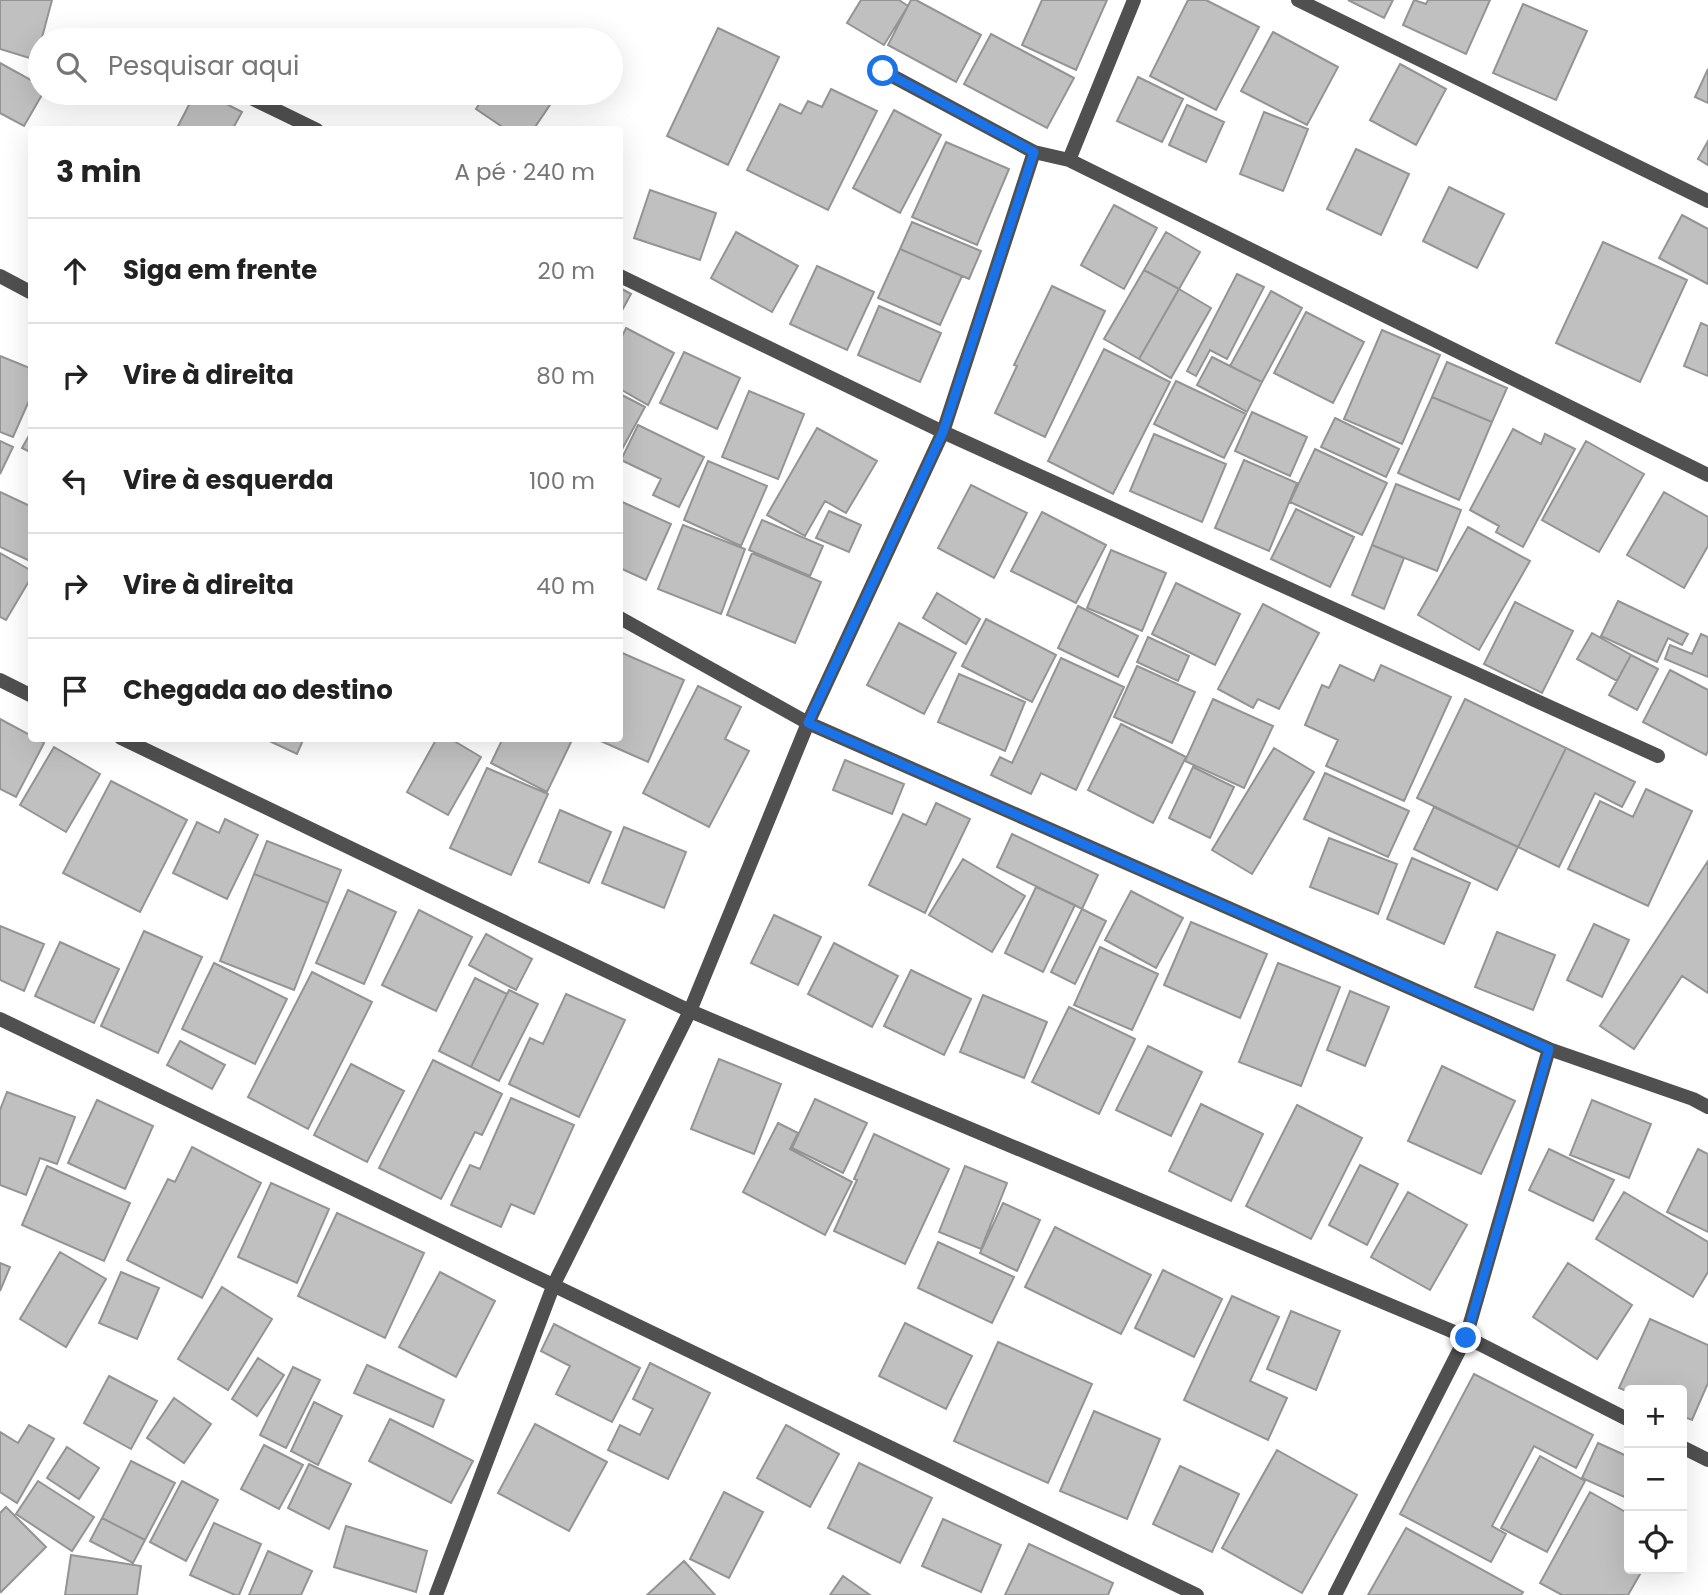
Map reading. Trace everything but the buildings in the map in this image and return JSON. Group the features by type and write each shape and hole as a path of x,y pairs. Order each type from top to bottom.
{"street":[{"path":"1069,160 1134,0"},
{"path":"1298,0 1708,201"},
{"path":"883,71 1034,152 1069,160 1708,475"},
{"path":"266,105 309,126"},
{"path":"436,1595 554,1284 691,1011 808,723 943,432 1034,152"},
{"path":"0,276 28,291"},
{"path":"623,277 943,432 1658,756"},
{"path":"623,620 808,723 1549,1049 1693,1098 1708,1107"},
{"path":"0,680 28,693"},
{"path":"129,742 691,1011 1466,1338 1624,1417"},
{"path":"0,1019 1197,1595"},
{"path":"1335,1595 1466,1338 1549,1049"},
{"path":"1684,1448 1708,1460"}],"route":[{"path":"883,71 1034,152 943,432 808,723 1549,1049 1466,1338"}]}
